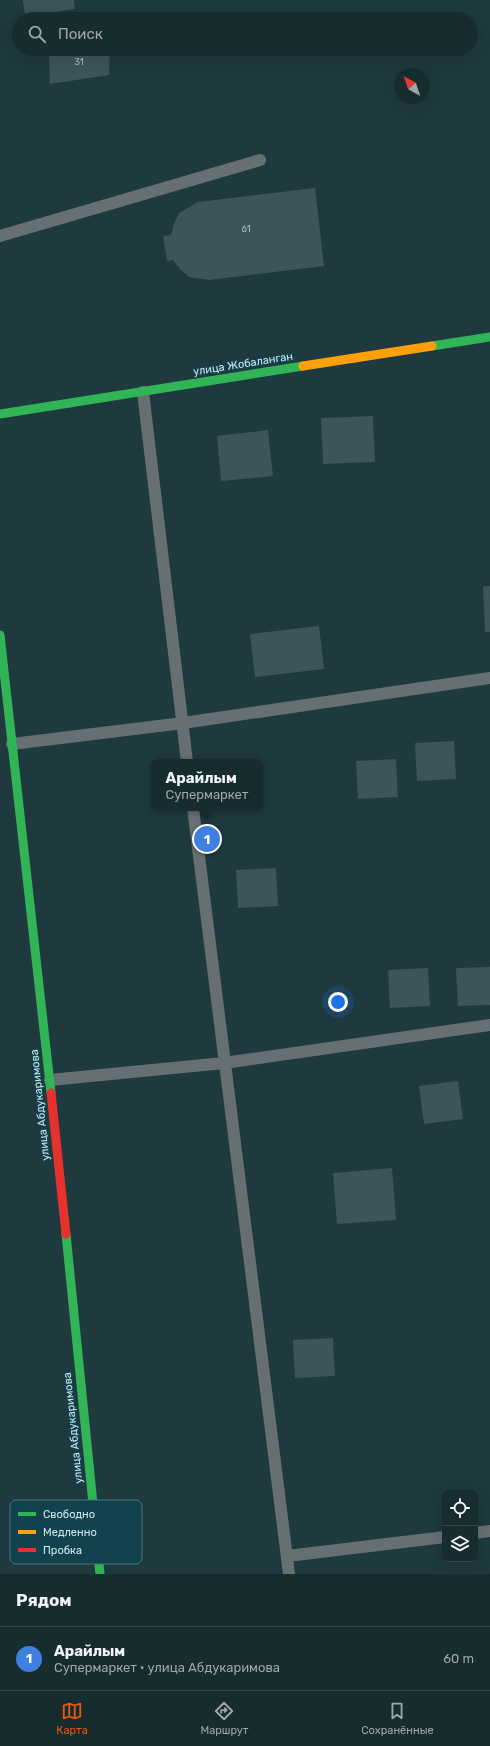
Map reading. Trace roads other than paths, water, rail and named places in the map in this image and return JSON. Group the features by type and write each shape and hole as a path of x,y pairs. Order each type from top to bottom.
{"main road":[{"name":"улица Жобаланган","path":"0,414 490,337"},
{"name":"улица Абдукаримова","path":"0,635 50,1080 93,1500"},
{"name":"улица Абдукаримова","path":"99,1564 100,1574"}],"lane":[{"path":"0,236 260,160"},
{"path":"143,392 187,759"},
{"path":"12,744 182,723 490,678"},
{"path":"193,811 289,1574"},
{"path":"50,1080 224,1063 490,1025"},
{"path":"478,1533 490,1531"},
{"path":"287,1556 442,1537"}],"place":[{"name":"Арайлым","path":"207,839"}]}
